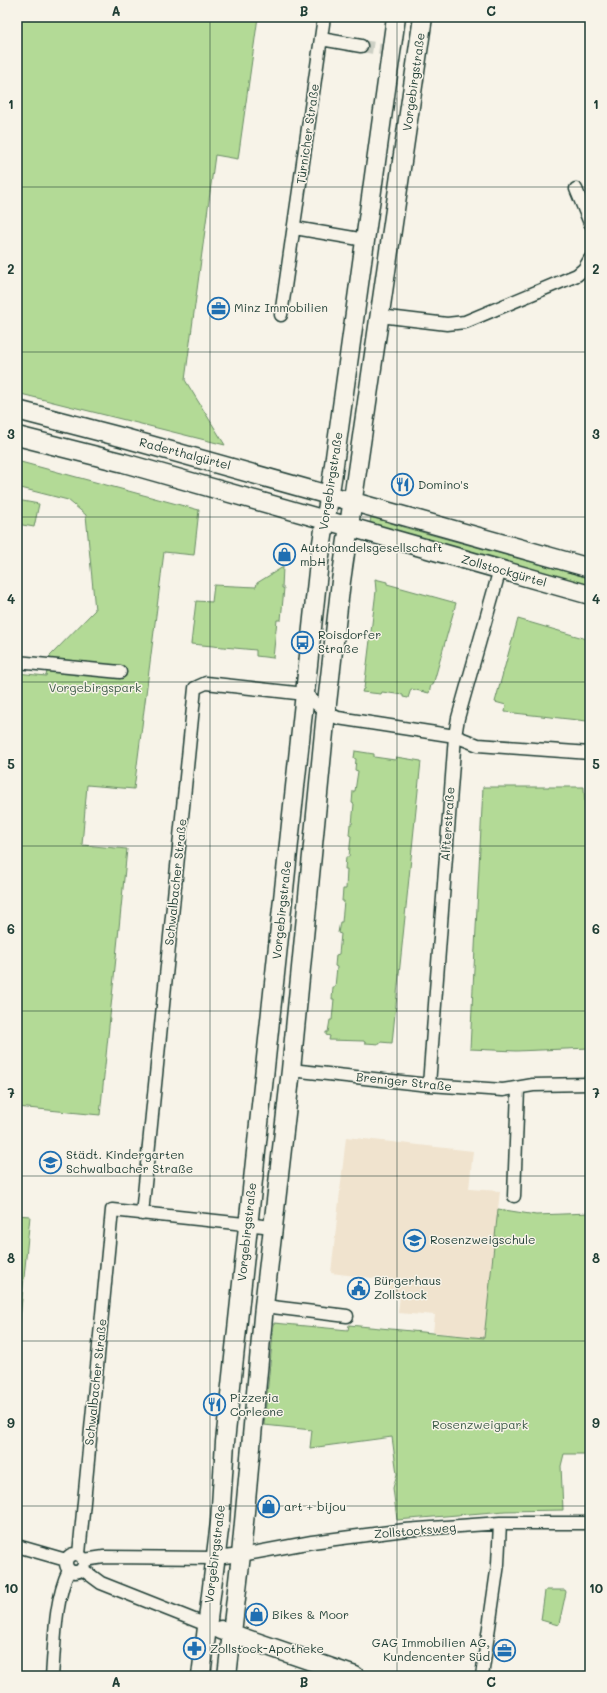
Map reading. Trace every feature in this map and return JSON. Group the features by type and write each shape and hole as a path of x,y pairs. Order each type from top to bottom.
{"main road":[{"name":"Vorgebirgstraße","path":"201,1676 220,1522 225,1442 318,567 330,495 378,145 387,50 396,17"},
{"name":"Vorgebirgstraße","path":"227,1676 242,1555 264,1306 291,1070 340,581 353,502 423,17"},
{"name":"Vorgebirgstraße","path":"378,145 404,148"},
{"name":"Raderthalgürtel","path":"17,410 71,423 353,502"},
{"path":"55,445 59,433 71,423"},
{"name":"Raderthalgürtel","path":"17,436 124,463 349,526"},
{"path":"353,502 590,568"},
{"name":"Zollstockgürtel","path":"349,526 590,595"},
{"path":"207,1625 355,1676"}],"street":[{"name":"Türnicher Straße","path":"281,315 324,17"},
{"path":"321,40 361,46"},
{"path":"576,189 590,223"},
{"path":"294,228 365,240"},
{"path":"380,316 447,324 465,322 577,275 584,269 590,259"},
{"name":"Alfterstraße","path":"429,1085 455,736 458,718 500,569"},
{"path":"17,662 120,672"},
{"name":"Schwalbacher Straße","path":"82,1561 112,1210 142,1214 195,688 206,682 305,694"},
{"path":"305,694 326,712 338,718 455,736 478,745 590,753"},
{"name":"Breniger Straße","path":"291,1070 429,1085 503,1090 518,1089 533,1085 590,1084"},
{"path":"514,1196 518,1089"},
{"path":"142,1214 274,1227"},
{"path":"264,1306 347,1316"},
{"name":"Zollstocksweg","path":"82,1561 104,1557 215,1558 242,1555 312,1542 405,1530 500,1523 590,1522"},
{"path":"482,1676 498,1564 500,1523"},
{"path":"17,1546 67,1565 75,1572 82,1561"},
{"path":"52,1676 59,1602 67,1565 71,1554 82,1561 101,1583 207,1625"}],"shaded area":[{"name":"Rosenzweigschule","path":"346,1137 473,1151 469,1189 500,1191 484,1338 433,1332 435,1315 398,1313 400,1296 388,1295 389,1280 331,1273"}],"green space":[{"path":"17,17 258,17 238,159 215,155 185,380 225,445 17,393"},
{"name":"Vorgebirgspark","path":"17,461 199,510 194,555 164,552 134,789 87,785 82,845 127,849 100,1115 17,1107 17,673 46,676 50,656 95,610 86,515 68,500 17,487"},
{"path":"17,500 39,504 34,527 17,524"},
{"path":"371,516 403,527 590,578 590,587 370,524"},
{"path":"283,567 282,588 284,588 281,620 277,620 273,658 256,656 256,650 191,644 196,601 212,602 214,585 256,587 257,583"},
{"path":"375,579 387,582 387,584 456,603 433,685 431,685 429,693 411,689 408,698 403,697 403,695 382,692 381,694 362,692 364,689 376,591"},
{"path":"518,619 590,640 590,706 587,721 505,712 506,705 495,702"},
{"path":"355,751 374,754 374,757 395,760 396,757 421,761 392,1043 380,1042 380,1044 365,1043 364,1041 329,1040 330,1036 326,1035 330,1020 332,1020 334,999 332,999 333,987 335,987 337,967 335,966 336,955 339,954 341,934 338,933 340,922 342,922 344,901 342,901 343,889 346,889 346,857 349,857 351,836 349,835 350,824 352,824 354,804 352,803 353,791 355,791 358,771 355,770"},
{"path":"483,787 584,787 590,916 590,1048 516,1051 470,1049"},
{"name":"Rosenzweigpark","path":"498,1209 536,1215 590,1213 590,1454 564,1454 561,1466 563,1510 505,1511 397,1520 393,1488 397,1474 392,1437 310,1448 312,1430 264,1425 274,1323 348,1330 349,1325 484,1338"},
{"path":"17,1215 30,1216 17,1350"},
{"path":"546,1590 565,1590 566,1592 558,1625 541,1620"}],"tunnel":[{"path":"361,46 382,49"}],"place":[{"name":"Minz Immobilien","path":"219,308"},
{"name":"Domino's","path":"402,485"},
{"name":"Autohandelsgesellschaft mbH","path":"284,555"},
{"name":"Roisdorfer Straße","path":"302,642"},
{"name":"Städt. Kindergarten Schwalbacher Straße","path":"51,1162"},
{"name":"Rosenzweigschule","path":"415,1240"},
{"name":"Bürgerhaus Zollstock","path":"359,1288"},
{"name":"Pizzeria Corleone","path":"215,1405"},
{"name":"art + bijou","path":"269,1507"},
{"name":"Bikes & Moor","path":"257,1615"},
{"name":"Zollstock-Apotheke","path":"194,1649"},
{"name":"GAG Immobilien AG, Kundencenter Süd","path":"505,1650"}]}
